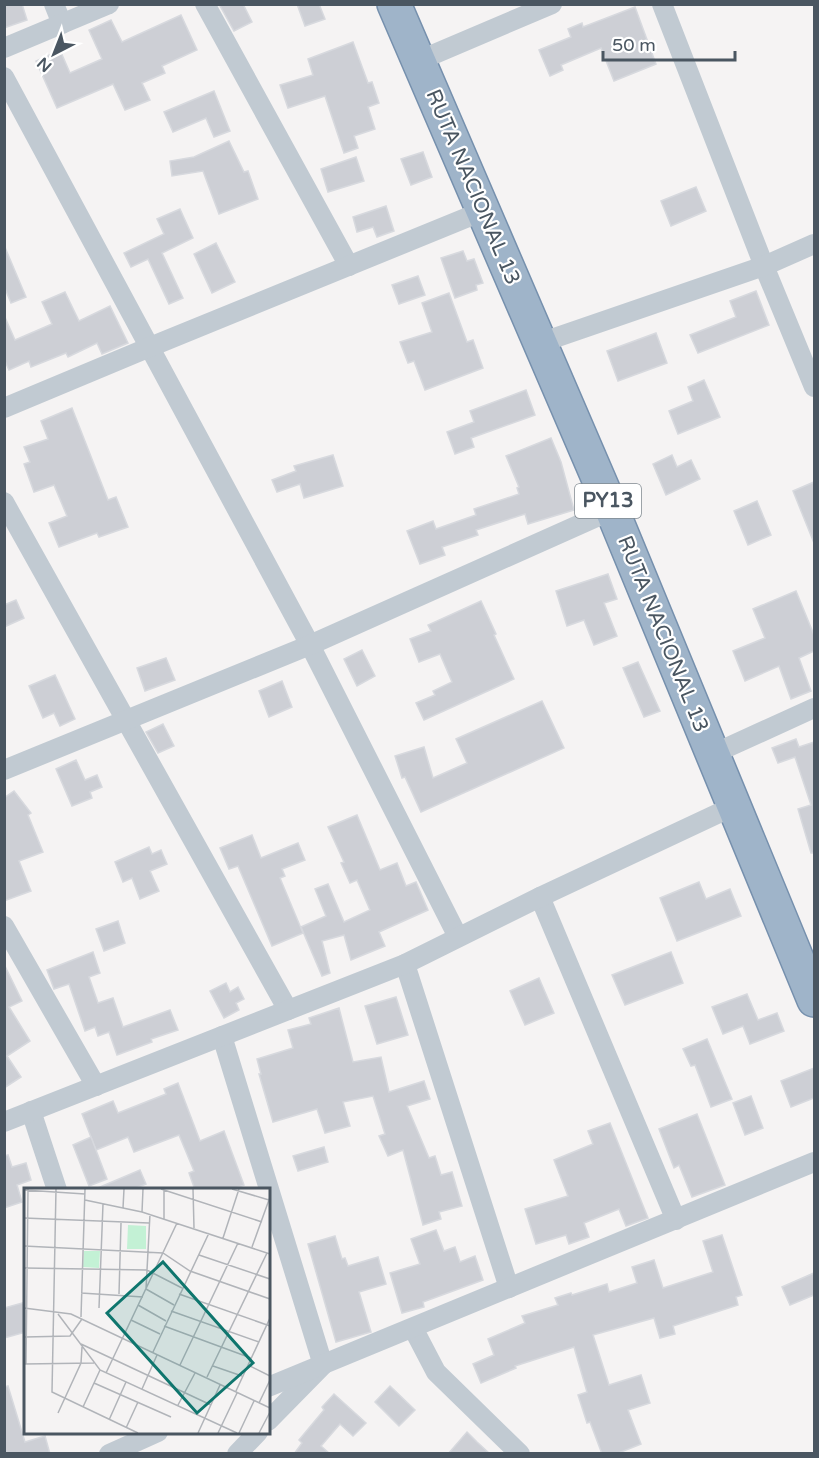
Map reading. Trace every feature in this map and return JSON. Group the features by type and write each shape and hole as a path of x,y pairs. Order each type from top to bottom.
{"highway":[{"name":"RUTA NACIONAL 13","path":"394,4 612,510 814,1000"}],"street":[{"path":"54,4 62,24"},
{"path":"4,48 109,4"},
{"path":"206,4 349,266"},
{"path":"418,61 552,4"},
{"path":"662,4 764,266 814,387"},
{"path":"4,77 310,645 458,938"},
{"path":"4,408 483,211"},
{"path":"540,343 764,266 814,244"},
{"path":"4,502 288,1010"},
{"path":"4,770 310,645 612,510"},
{"path":"713,754 814,708"},
{"path":"4,1122 405,964 540,897 734,806"},
{"path":"540,897 675,1220"},
{"path":"4,926 96,1086"},
{"path":"405,964 509,1288"},
{"path":"222,1036 269,1188"},
{"path":"31,1111 56,1188"},
{"path":"270,1386 814,1162"},
{"path":"270,1192 323,1365"},
{"path":"413,1328 436,1372 519,1454"},
{"path":"270,1419 323,1365"},
{"path":"237,1454 256,1434"},
{"path":"109,1454 147,1440"}],"building":[{"path":"4,4 22,4 27,20 4,28"},
{"path":"219,4 243,4 252,22 234,31"},
{"path":"297,4 319,4 325,19 305,26"},
{"path":"635,7 656,64 614,81 601,48 561,65 563,70 550,76 539,50 571,37 568,29 582,23 583,27"},
{"path":"181,15 197,50 162,66 165,73 142,83 150,100 125,110 113,84 57,108 36,61 60,50 70,73 102,59 89,30 111,20 122,42"},
{"path":"353,42 368,83 372,82 379,103 368,107 375,129 354,136 358,148 344,153 325,96 288,108 280,85 313,75 308,59"},
{"path":"214,91 230,131 214,137 206,118 173,132 164,112"},
{"path":"229,141 244,172 248,171 258,199 219,214 203,171 172,176 170,161 194,157"},
{"path":"423,152 432,177 411,185 401,159"},
{"path":"356,157 364,181 328,192 321,169"},
{"path":"696,187 706,211 671,226 661,201"},
{"path":"386,206 394,231 377,237 373,227 357,232 353,217"},
{"path":"180,209 193,238 162,253 183,298 169,304 148,259 131,267 124,253 164,234 157,219"},
{"path":"216,243 235,282 212,293 194,254"},
{"path":"4,245 26,297 11,303 4,286"},
{"path":"463,251 467,261 474,259 483,283 476,285 477,290 455,298 441,258"},
{"path":"418,276 425,295 399,304 392,285"},
{"path":"756,291 769,325 698,353 690,335 736,317 730,301"},
{"path":"65,292 79,321 110,306 128,343 102,354 97,343 68,357 66,353 31,367 29,361 9,370 4,359 4,315 15,340 52,324 42,302"},
{"path":"449,293 467,342 473,340 483,368 425,390 414,361 408,363 400,342 432,332 422,303"},
{"path":"656,333 667,363 618,381 607,351"},
{"path":"704,380 720,417 678,434 669,411 693,401 688,387"},
{"path":"526,390 535,415 471,438 474,447 455,454 447,432 474,422 470,411"},
{"path":"72,408 108,500 116,497 128,527 99,537 97,533 59,547 49,523 67,516 54,485 34,492 24,464 30,462 24,447 48,439 41,421"},
{"path":"551,438 561,462 574,510 528,524 525,514 476,530 478,535 442,547 445,555 420,564 407,531 433,521 436,529 476,515 474,509 519,494 517,488 519,487 506,456"},
{"path":"333,455 343,486 304,498 300,484 277,492 272,480 296,471 294,466"},
{"path":"672,455 677,467 691,460 700,479 666,495 653,464"},
{"path":"814,482 814,543 793,491"},
{"path":"757,501 771,535 748,545 734,511"},
{"path":"608,574 617,599 604,603 617,636 594,645 584,620 567,626 556,591"},
{"path":"796,591 814,635 814,651 799,658 811,691 791,699 779,666 745,681 733,651 765,638 753,609"},
{"path":"16,600 24,618 4,627 4,605"},
{"path":"481,601 514,679 424,720 416,703 435,695 433,691 452,682 440,654 419,662 410,639 431,631 428,625"},
{"path":"362,650 375,676 357,686 344,659"},
{"path":"166,658 175,680 145,691 137,668"},
{"path":"638,662 660,711 644,717 623,668"},
{"path":"55,675 75,719 60,726 54,713 43,718 29,686"},
{"path":"282,681 292,707 269,717 259,691"},
{"path":"542,701 564,748 421,812 405,777 402,778 395,756 424,747 433,778 467,763 456,739"},
{"path":"163,724 174,746 158,753 146,732"},
{"path":"796,739 799,747 814,742 814,853 811,853 798,809 811,805 795,757 778,763 772,748"},
{"path":"76,760 85,780 97,775 102,787 90,792 92,798 72,806 56,769"},
{"path":"14,791 31,813 28,815 43,852 19,861 31,891 4,901 4,798"},
{"path":"357,815 380,870 397,863 406,886 416,882 428,910 379,932 385,946 351,960 344,935 322,941 330,973 322,976 301,927 326,916 315,889 328,884 344,922 370,910 357,880 350,883 341,863 344,862 328,827"},
{"path":"252,835 261,858 298,843 305,860 282,869 285,876 280,878 303,933 272,946 238,866 229,869 220,848"},
{"path":"149,847 152,854 161,850 167,864 150,871 159,891 140,899 132,878 123,882 115,862"},
{"path":"699,882 706,899 730,889 741,916 677,941 660,898"},
{"path":"118,921 125,943 104,951 96,929"},
{"path":"93,952 100,973 89,977 98,1003 113,998 123,1027 170,1010 178,1030 151,1039 152,1042 117,1055 109,1032 98,1036 95,1027 85,1031 69,984 54,989 47,970"},
{"path":"671,952 683,983 625,1005 612,975"},
{"path":"4,964 22,1001 9,1007 30,1041 7,1056 21,1077 4,1088"},
{"path":"539,978 554,1013 525,1025 510,991"},
{"path":"226,983 230,992 238,987 244,999 236,1003 239,1010 224,1018 210,991"},
{"path":"747,994 758,1020 777,1013 784,1031 750,1044 743,1026 723,1034 712,1007"},
{"path":"396,997 408,1035 377,1044 365,1006"},
{"path":"339,1008 353,1062 381,1057 389,1092 424,1081 430,1099 407,1106 429,1158 435,1156 441,1175 452,1172 462,1206 439,1212 441,1219 423,1225 403,1150 388,1156 379,1136 385,1134 373,1096 343,1102 350,1126 325,1133 317,1109 273,1122 257,1059 293,1048 288,1030 311,1024 309,1018"},
{"path":"707,1039 732,1099 711,1107 695,1065 691,1066 683,1049"},
{"path":"814,1068 814,1098 791,1107 781,1081"},
{"path":"178,1083 200,1141 224,1131 244,1185 236,1188 194,1188 189,1173 194,1171 179,1135 134,1152 128,1137 96,1150 82,1114 113,1101 118,1113 166,1094 164,1089"},
{"path":"751,1096 763,1128 745,1135 733,1103"},
{"path":"697,1114 725,1185 692,1197 679,1165 674,1168 659,1129"},
{"path":"610,1123 648,1218 626,1226 619,1209 584,1223 589,1237 569,1244 566,1235 536,1244 525,1209 568,1196 554,1160 593,1144 588,1131"},
{"path":"91,1137 107,1179 89,1186 73,1145"},
{"path":"324,1147 328,1162 298,1171 293,1156"},
{"path":"8,1155 12,1167 26,1163 31,1180 17,1185 22,1202 4,1208 4,1156"},
{"path":"140,1170 146,1184 136,1188 98,1188"},
{"path":"436,1230 444,1251 455,1247 460,1262 475,1256 483,1280 423,1302 424,1307 402,1313 390,1273 420,1264 411,1239"},
{"path":"722,1235 742,1295 736,1297 738,1305 673,1326 675,1334 660,1338 654,1318 593,1335 609,1385 641,1375 650,1403 628,1410 641,1444 616,1454 602,1454 590,1422 587,1423 578,1395 587,1392 574,1347 515,1366 516,1368 481,1383 473,1364 494,1355 488,1339 525,1323 522,1316 558,1305 555,1298 571,1293 572,1295 607,1284 609,1292 637,1283 632,1267 654,1260 663,1288 713,1272 703,1241"},
{"path":"335,1236 342,1259 345,1258 348,1266 378,1257 386,1284 359,1292 371,1332 336,1342 308,1244"},
{"path":"814,1273 814,1295 790,1305 782,1287"},
{"path":"24,1303 24,1333 4,1338 4,1308"},
{"path":"8,1386 25,1442 45,1436 50,1454 4,1454 4,1387"},
{"path":"390,1386 415,1410 399,1426 375,1402"},
{"path":"334,1394 366,1423 353,1436 340,1424 321,1446 330,1454 294,1454 302,1443 299,1440"},
{"path":"467,1432 477,1442 490,1454 448,1454"}]}
